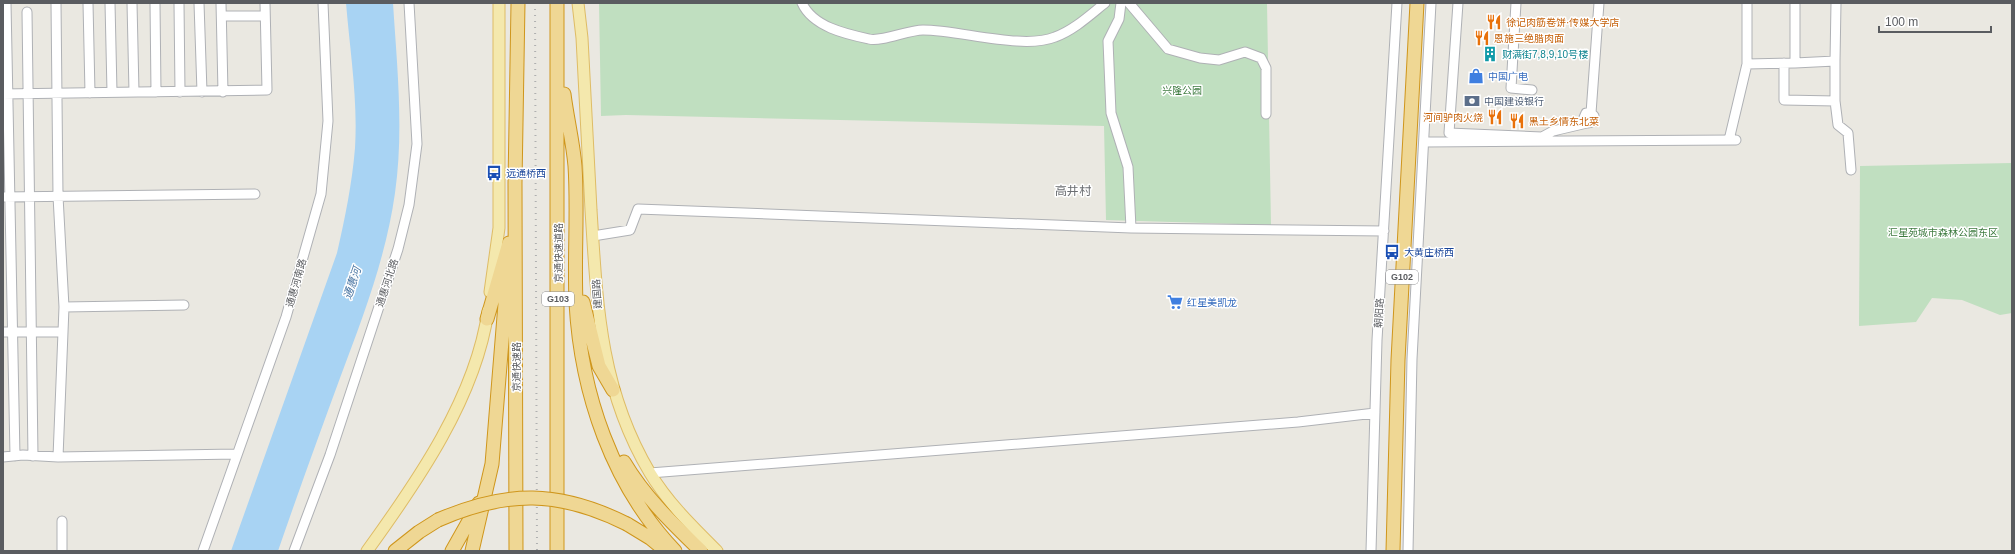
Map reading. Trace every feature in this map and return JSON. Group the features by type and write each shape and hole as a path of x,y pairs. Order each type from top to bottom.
{"highway":[{"name":"京通快速道路","path":"557,3 557,551"},
{"name":"朝阳路","path":"1385,551 1390,359 1410,3"},
{"name":"G102","path":"1393,551 1398,360 1418,3"},
{"path":"472,551 487,489 495,438 515,183 517,5"},
{"path":"557,48 575,166 576,269 579,341 585,375 605,438 632,493 650,520 676,551"},
{"name":"京通快速路","path":"515,183 516,551"},
{"path":"487,319 510,242"},
{"path":"576,269 599,366 613,390"},
{"path":"596,413 632,476 673,524 701,551"},
{"path":"452,551 487,489"},
{"path":"394,551 438,520 464,509 487,502 511,498 542,498 565,500 590,507 627,524 650,538 666,551"}],"main road":[{"path":"367,551 430,457 456,410 474,365 487,319 499,228 499,3"},
{"name":"建国路","path":"578,3 582,38 599,319 604,354 613,390 629,431 650,473 680,514 717,551"}],"street":[{"path":"6,3 7,197 13,332 15,456"},
{"path":"56,3 58,196 64,307 58,457"},
{"path":"88,3 90,93"},
{"path":"110,3 112,92"},
{"path":"132,3 134,92"},
{"path":"155,3 156,92"},
{"path":"178,3 180,92"},
{"path":"199,3 202,92"},
{"path":"221,3 223,92"},
{"path":"6,94 223,92 266,90 265,3"},
{"name":"通惠河南路","path":"203,551 236,454 286,318 320,194 328,121 323,3"},
{"name":"通惠河北路","path":"294,551 332,447 398,249 409,205 417,144 410,3"},
{"path":"802,3 804,8 822,24 840,32 872,40 918,30 929,30 1031,42 1055,38 1080,24 1105,3"},
{"path":"1121,3 1118,19 1108,41 1111,113 1128,167 1131,228"},
{"path":"1129,3 1168,49 1200,58 1219,60 1245,52 1261,58 1266,68 1266,114"},
{"name":"朝阳路","path":"1371,551 1375,413 1397,3"},
{"path":"1408,551 1412,359 1431,3"},
{"path":"1458,3 1449,133 1542,137 1553,131 1593,122 1594,116 1591,113 1599,3"},
{"path":"1516,3 1511,88 1532,90"},
{"path":"1424,142 1733,140 1747,64 1747,3"},
{"path":"1795,3 1795,63"},
{"path":"1836,3 1835,101 1838,125 1848,133 1851,170"},
{"path":"27,12 32,456"},
{"path":"222,16 265,16"},
{"path":"1747,64 1835,61"},
{"path":"1784,63 1784,100 1835,101"},
{"path":"7,197 255,194"},
{"path":"593,236 630,230 638,209 1131,228 1384,231"},
{"path":"64,307 184,305"},
{"path":"3,332 62,332"},
{"path":"650,473 1298,422 1375,413"},
{"path":"3,457 236,454"},
{"path":"62,521 62,551"}],"green space":[{"name":"兴隆公园","path":"599,3 1267,3 1271,225 1106,220 1104,126 626,115 601,116"},
{"name":"汇星苑城市森林公园东区","path":"2012,163 2012,313 2000,315 1962,300 1932,298 1916,322 1859,326 1860,166"}],"water":[{"name":"通惠河","path":"346,3 393,3 398,74 399,146 398,169 391,217 373,287 278,551 231,551 337,253 343,227 352,175 356,130 355,94"}],"railway":[{"path":"535,3 537,551"}],"place":[{"name":"徐记肉筋卷饼·传媒大学店","path":"1494,22"},
{"name":"恩施三绝腊肉面","path":"1482,38"},
{"name":"财满街7,8,9,10号楼","path":"1490,54"},
{"name":"中国广电","path":"1476,76"},
{"name":"中国建设银行","path":"1472,101"},
{"name":"河间驴肉火烧","path":"1495,117"},
{"name":"黑土乡情东北菜","path":"1517,121"},
{"name":"远通桥西","path":"494,173"},
{"name":"大黄庄桥西","path":"1392,252"},
{"name":"红星美凯龙","path":"1175,302"}],"district":[{"name":"高井村","path":"1073,191"}]}
